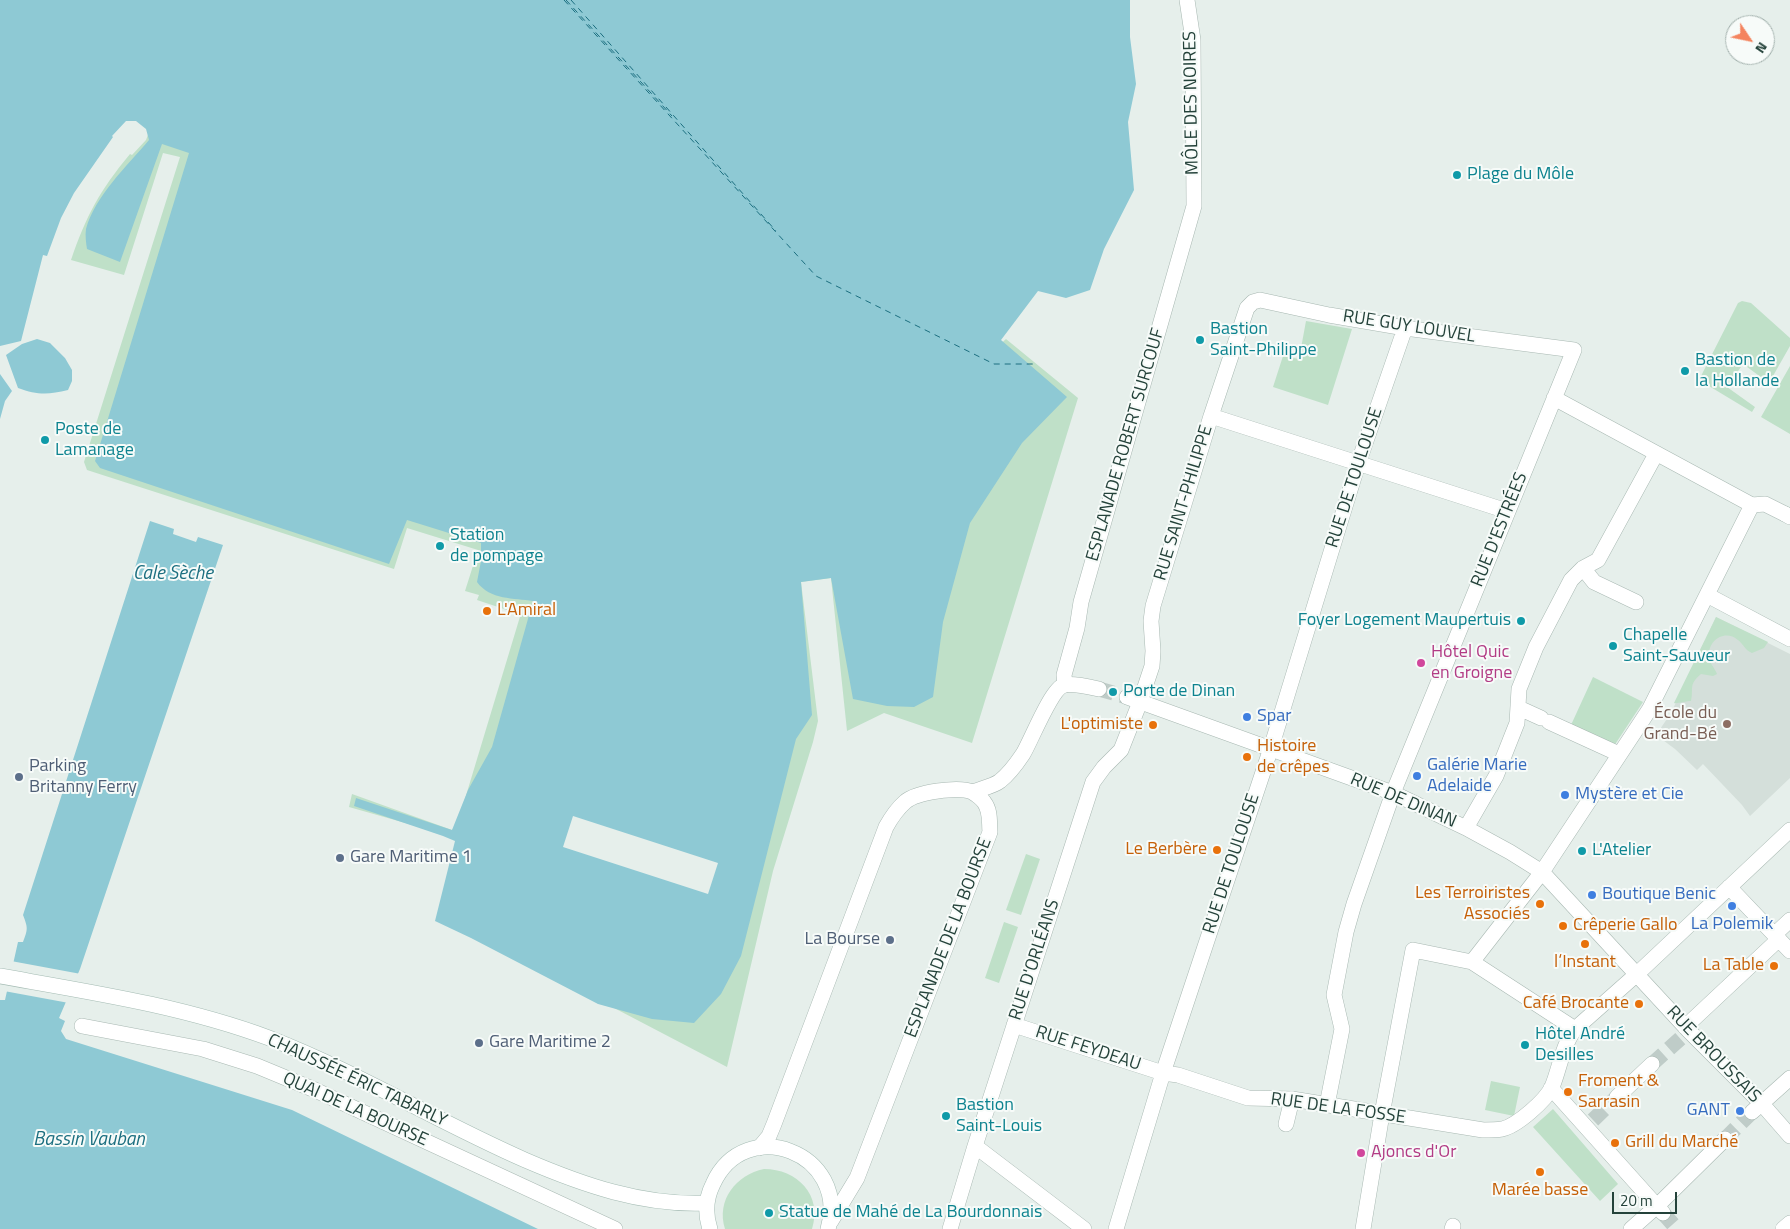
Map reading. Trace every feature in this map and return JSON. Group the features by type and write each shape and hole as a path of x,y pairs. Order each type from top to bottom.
{"street":[{"name":"MÔLE DES NOIRES","path":"1186,0 1193,40 1194,206"},
{"name":"ESPLANADE ROBERT SURCOUF","path":"1065,685 1064,674 1077,628 1081,602 1194,206"},
{"name":"RUE GUY LOUVEL","path":"1247,308 1253,302 1260,300 1329,315 1404,328 1574,350"},
{"name":"RUE SAINT-PHILIPPE","path":"1134,700 1152,666 1151,621 1153,606 1211,416 1247,308"},
{"name":"RUE DE TOULOUSE","path":"1116,1229 1163,1073 1271,748 1358,464 1404,328"},
{"name":"RUE D'ESTRÉES","path":"1327,1105 1342,1029 1334,995 1346,932 1354,904 1393,794 1574,350"},
{"path":"1554,398 1752,505 1765,504 1788,516"},
{"path":"1211,416 1507,511"},
{"path":"1466,828 1496,776 1517,723 1519,689 1536,647 1571,580 1583,568 1598,560 1656,454"},
{"path":"1472,962 1542,872 1652,705 1752,505"},
{"path":"1583,568 1594,582 1636,602"},
{"path":"1707,595 1790,639"},
{"path":"759,1148 769,1136 774,1124 886,826 894,813 906,801 918,795 951,790 972,792 999,782 1024,752 1035,728 1058,689 1065,685 1088,686 1099,689"},
{"name":"RUE DE DINAN","path":"1134,700 1271,748 1393,794 1466,828 1542,872 1637,974"},
{"name":"RUE D'ORLÉANS","path":"950,1229 1093,782 1104,767 1122,750 1134,700"},
{"path":"1518,708 1619,754"},
{"name":"ESPLANADE DE LA BOURSE","path":"830,1225 857,1178 990,832 989,812 984,802 972,792"},
{"path":"1660,1210 1589,1123 1551,1088 1568,1038 1575,1029 1788,835"},
{"path":"1730,887 1790,951"},
{"path":"1685,1032 1777,937 1790,920"},
{"path":"1363,1229 1382,1114 1413,950 1472,962 1575,1029"},
{"name":"RUE BROUSSAIS","path":"1637,974 1685,1032 1757,1108 1790,1136"},
{"name":"CHAUSSÉE ÉRIC TABARLY","path":"0,976 175,1010 226,1024 268,1038 316,1058 470,1136 564,1176 628,1196 679,1204 707,1204"},
{"name":"RUE FEYDEAU","path":"1014,1025 1163,1073"},
{"name":"QUAI DE LA BOURSE","path":"82,1026 203,1049 257,1066 315,1090 616,1229"},
{"path":"1617,1098 1652,1064"},
{"name":"RUE DE LA FOSSE","path":"1163,1073 1178,1075 1248,1098 1292,1099 1483,1130 1503,1129 1516,1124 1542,1100 1551,1088"},
{"path":"1757,1108 1790,1078"},
{"path":"1286,1124 1292,1099"},
{"path":"1631,1229 1660,1210 1724,1139"},
{"path":"975,1146 1084,1229"},
{"path":"710,1229 707,1204 710,1190 716,1178 723,1167 741,1153 759,1148 782,1148 806,1158 816,1168 830,1192 832,1206 830,1225"},
{"path":"1783,1229 1790,1223"}],"shaded area":[{"name":"École du Grand-Bé","path":"1716,617 1790,654 1790,778 1750,816 1703,764 1697,770 1675,749 1656,735 1671,713"}],"green space":[{"path":"156,113 795,568 975,367 1006,339 1078,398 972,743 884,713 847,731 831,578 801,582 818,721 773,871 727,1067 442,918 459,842 437,832 349,807 352,794 452,830 458,822 522,610 518,608 516,613 477,600 479,595 465,591 478,550 407,528 394,569 87,470 84,462 180,157 163,153 124,275 71,260 82,230 95,204 119,167 146,140"},
{"path":"1742,301 1751,303 1790,338 1790,346 1769,383 1743,364 1727,387 1755,407 1752,412 1699,380 1738,303"},
{"path":"1306,321 1352,329 1328,405 1273,387 1283,356 1299,359"},
{"path":"1790,366 1790,434 1761,417"},
{"path":"1716,617 1768,642 1764,648 1752,653 1733,637 1723,636 1718,638 1709,650 1710,661 1717,674 1713,676 1701,674 1694,681 1691,701 1674,703"},
{"path":"1593,677 1643,702 1614,746 1571,725"},
{"path":"1026,854 1040,859 1021,915 1006,910"},
{"path":"1004,922 1018,927 999,983 985,978"},
{"path":"1491,1081 1520,1087 1514,1116 1485,1110"},
{"path":"1553,1109 1618,1184 1600,1201 1533,1127"},
{"path":"764,1169 776,1170 787,1174 797,1179 804,1186 814,1205 812,1229 725,1229 723,1208 731,1190 745,1177"}],"water":[{"path":"0,0 1130,0 1130,37 1136,84 1128,122 1134,190 1104,249 1090,290 1066,298 1038,291 1001,340 1067,397 1022,443 970,523 943,622 933,697 914,707 887,706 853,699 831,578 801,582 812,715 796,739 741,956 721,994 694,1023 652,1019 598,1004 435,921 455,841 354,806 356,798 452,830 468,790 492,747 533,601 495,595 482,588 477,582 481,561 481,543 407,520 389,564 100,468 95,461 189,153 162,144 120,262 87,249 86,229 90,217 104,193 149,140 146,129 136,121 126,121 112,136 74,193 61,218 47,256 43,255 21,341 0,346"},
{"path":"37,339 50,343 65,358 72,370 72,381 68,390 43,394 18,388 6,355 22,344"},
{"path":"0,374 12,391 5,401 0,419"},
{"name":"Bassin Vauban","path":"150,521 174,529 173,534 196,542 198,537 223,545 80,969 59,1018 65,1021 61,1031 66,1039 292,1110 538,1229 0,1229 0,1000 5,1000 18,942 23,942 26,934 27,926 23,915"}],"pier":[{"path":"573,816 718,863 708,894 563,847"},
{"path":"11,961 81,974 69,1003 4,991"}],"ferry route":[{"path":"564,0 816,276 994,364 1036,364"},
{"path":"566,0 672,116"},
{"path":"571,0 776,231"}],"tunnel":[{"path":"1099,689 1127,697"},
{"path":"1652,1064 1681,1038"},
{"path":"1593,1120 1617,1097"},
{"path":"1725,1139 1752,1112"},
{"path":"1663,1213 1677,1229"}],"place":[{"name":"Plage du Môle","path":"1457,175"},
{"name":"Bastion Saint-Philippe","path":"1200,340"},
{"name":"Bastion de la Hollande","path":"1685,371"},
{"name":"Poste de Lamanage","path":"45,440"},
{"name":"Station de pompage","path":"440,546"},
{"name":"L'Amiral","path":"487,611"},
{"name":"Foyer Logement Maupertuis","path":"1521,621"},
{"name":"Chapelle Saint-Sauveur","path":"1613,646"},
{"name":"Hôtel Quic en Groigne","path":"1421,663"},
{"name":"Porte de Dinan","path":"1113,692"},
{"name":"Spar","path":"1247,717"},
{"name":"École du Grand-Bé","path":"1727,724"},
{"name":"L'optimiste","path":"1153,725"},
{"name":"Histoire de crêpes","path":"1247,757"},
{"name":"Galérie Marie Adelaide","path":"1417,776"},
{"name":"Parking Britanny Ferry","path":"19,777"},
{"name":"Mystère et Cie","path":"1565,795"},
{"name":"Le Berbère","path":"1217,850"},
{"name":"L'Atelier","path":"1582,851"},
{"name":"Gare Maritime 1","path":"340,858"},
{"name":"Boutique Benic","path":"1592,895"},
{"name":"Les Terroiristes Associés","path":"1540,904"},
{"name":"La Polemik","path":"1732,906"},
{"name":"Crêperie Gallo","path":"1563,926"},
{"name":"La Bourse","path":"890,940"},
{"name":"l‘Instant","path":"1585,944"},
{"name":"La Table","path":"1774,966"},
{"name":"Café Brocante","path":"1639,1004"},
{"name":"Gare Maritime 2","path":"479,1043"},
{"name":"Hôtel André Desilles","path":"1525,1045"},
{"name":"Froment & Sarrasin","path":"1568,1092"},
{"name":"GANT","path":"1740,1111"},
{"name":"Bastion Saint-Louis","path":"946,1116"},
{"name":"Grill du Marché","path":"1615,1143"},
{"name":"Ajoncs d'Or","path":"1361,1153"},
{"name":"Marée basse","path":"1540,1172"},
{"name":"Statue de Mahé de La Bourdonnais","path":"769,1213"}],"water label":[{"name":"Cale Sèche","path":"173,574"}]}
